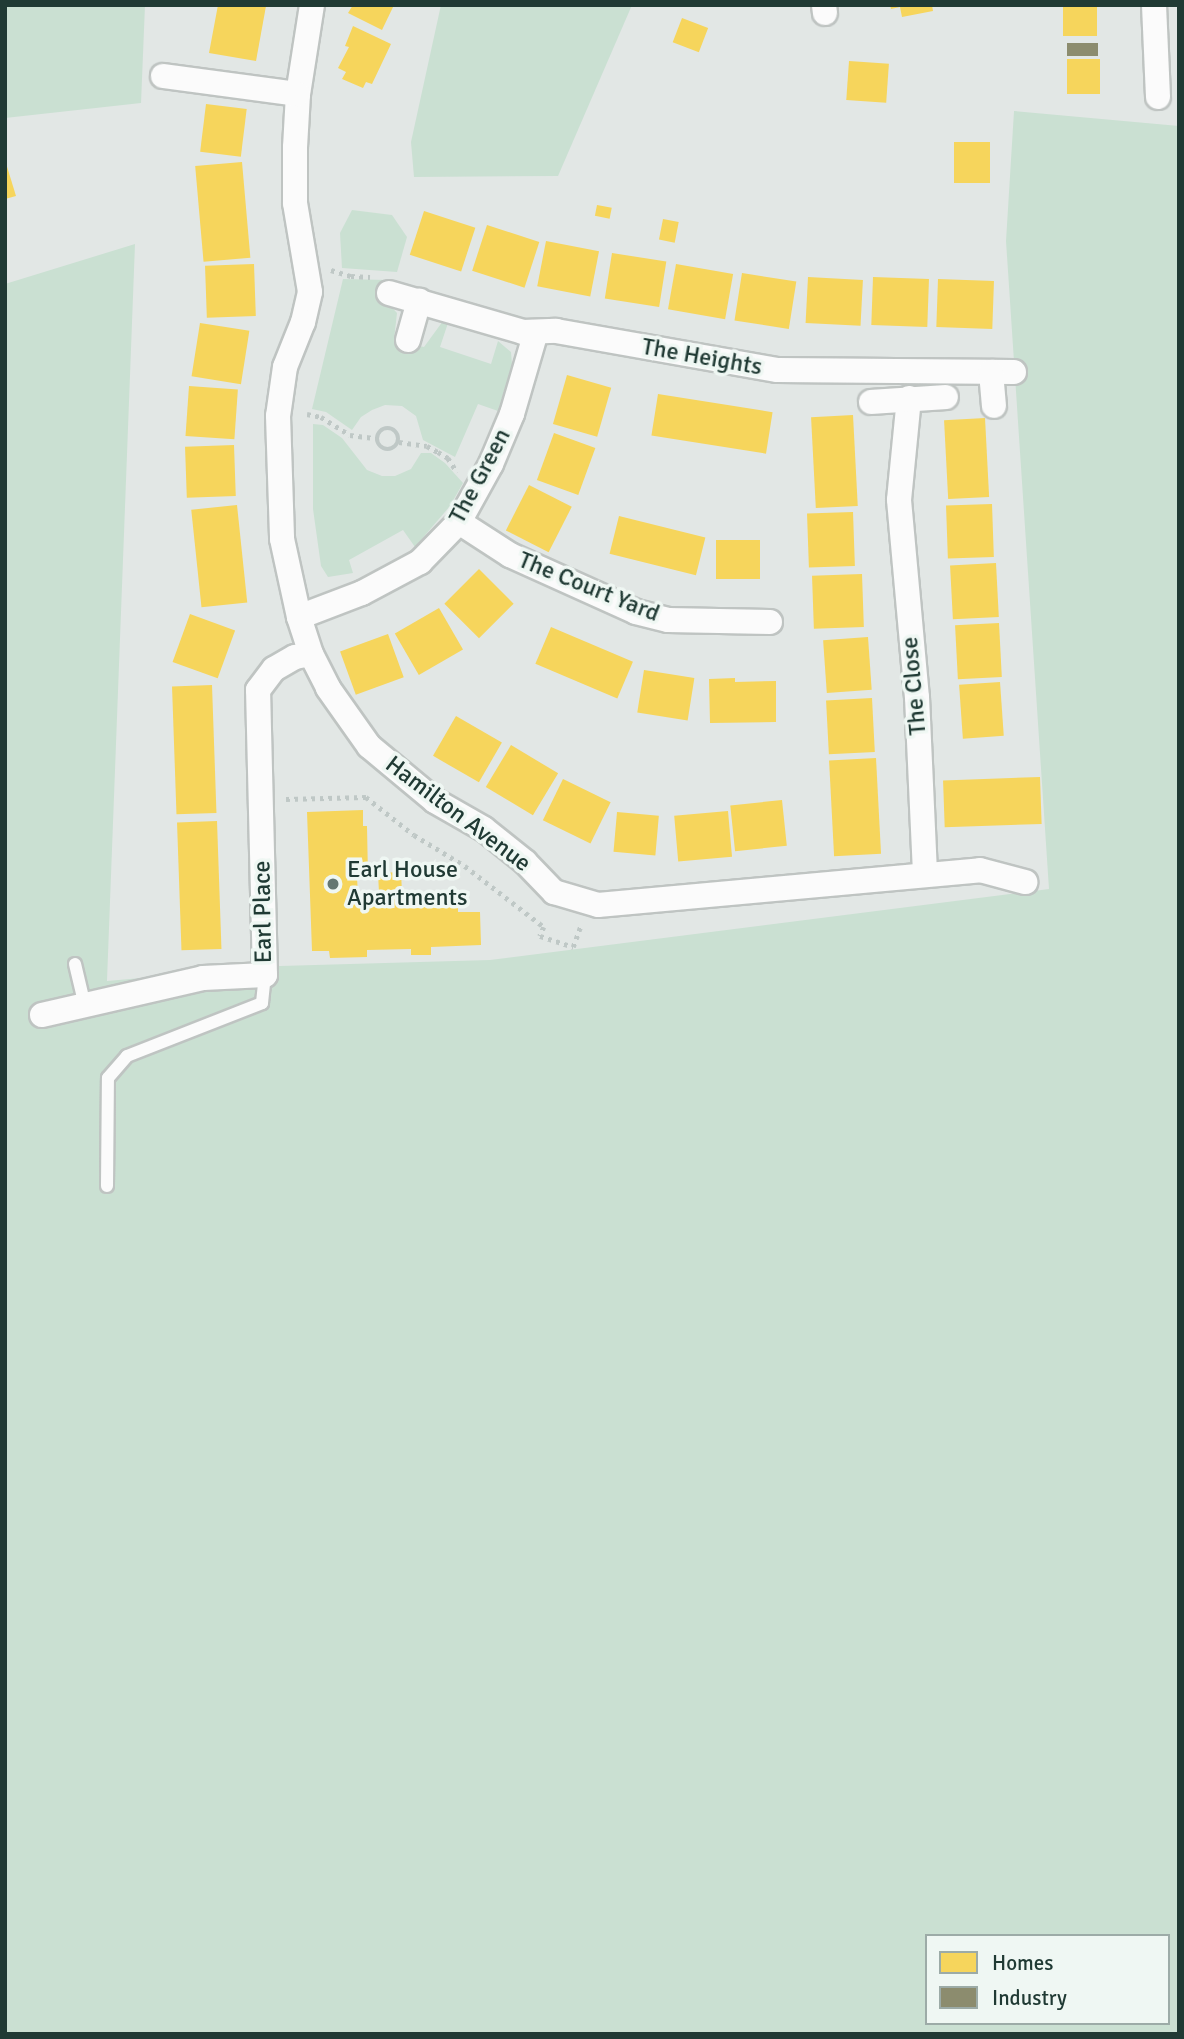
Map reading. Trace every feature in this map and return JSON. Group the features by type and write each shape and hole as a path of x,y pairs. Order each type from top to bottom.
{"street":[{"name":"Hamilton Avenue","path":"312,5 298,94 295,203 310,292 303,322 285,367 278,416 282,539 299,617 311,654 328,688 369,746 435,802 484,830 525,862 554,891 575,899 598,905 925,874"},
{"path":"1154,5 1158,97"},
{"path":"163,76 298,94"},
{"name":"The Heights","path":"389,293 523,332 556,331 778,370 1003,372 994,407"},
{"path":"408,340 419,301"},
{"name":"The Green","path":"299,617 362,593 420,562 459,522 491,464 512,414 536,332"},
{"path":"871,402 946,397"},
{"name":"The Close","path":"909,398 899,500 917,697 925,874"},
{"name":"The Court Yard","path":"459,522 510,555 636,612 668,620 770,622"},
{"name":"Earl Place","path":"42,1015 203,978 265,975 258,690 274,669 295,657 311,654"},
{"path":"925,874 980,870 1025,882"}],"lane":[{"path":"75,964 85,1006"},
{"path":"107,1186 108,1077 127,1056 262,1003 265,975"}],"path":[{"path":"307,272 331,270 351,276 393,276 389,293"},
{"path":"307,414 321,417 350,435 376,438"},
{"path":"390,428 397,432 399,442 395,449 387,451 378,445 376,438 380,431 390,428"},
{"path":"399,442 426,446 438,452 467,479"}],"green space":[{"path":"5,5 145,5 141,103 5,118"},
{"path":"441,5 632,5 558,176 414,177 411,142"},
{"path":"1014,111 1179,126 1179,2034 5,2034 5,284 135,244 107,981 280,966 490,960 1049,889 1006,241"},
{"path":"352,210 392,215 407,237 397,272 342,268 340,233"},
{"path":"343,279 388,280 384,299 397,313 394,340 424,347 443,321 448,323 440,347 491,364 498,341 511,352 512,364 498,411 478,404 455,457 423,440 416,416 402,406 385,405 372,410 361,417 352,430 326,412 312,409"},
{"path":"313,424 323,425 342,438 367,470 382,476 395,476 411,469 421,453 431,453 445,463 463,483 450,506 415,547 403,530 349,560 353,573 328,577 321,566 313,509"}],"building: Homes":[{"path":"218,5 266,6 256,61 209,53"},
{"path":"353,5 394,5 382,30 348,13"},
{"path":"890,5 932,5 933,11 902,17 900,7 891,9"},
{"path":"1063,5 1097,5 1097,36 1063,36"},
{"path":"682,18 708,28 699,52 673,42"},
{"path":"353,26 391,44 372,84 366,82 363,88 342,79 346,72 338,68 349,47 345,46"},
{"path":"1067,59 1100,59 1100,94 1067,94"},
{"path":"849,61 889,64 886,103 846,100"},
{"path":"206,104 247,109 241,157 200,152"},
{"path":"954,142 990,142 990,183 954,183"},
{"path":"5,160 16,196 5,199"},
{"path":"242,162 250,258 204,262 195,166"},
{"path":"597,205 612,208 610,219 595,216"},
{"path":"424,211 475,228 461,271 410,255"},
{"path":"663,219 679,222 675,243 659,240"},
{"path":"487,225 539,242 524,288 472,271"},
{"path":"546,241 599,251 590,296 537,286"},
{"path":"612,253 666,262 659,307 605,298"},
{"path":"254,264 256,316 207,318 205,266"},
{"path":"676,264 733,274 725,319 668,309"},
{"path":"742,273 796,282 789,329 734,320"},
{"path":"808,277 863,280 861,326 806,323"},
{"path":"873,277 929,279 927,327 871,325"},
{"path":"938,279 994,281 992,329 936,327"},
{"path":"200,323 249,331 241,384 192,376"},
{"path":"567,375 611,388 597,437 553,424"},
{"path":"189,386 238,389 234,439 186,436"},
{"path":"658,394 773,412 766,454 651,435"},
{"path":"853,415 858,506 816,508 811,417"},
{"path":"985,418 989,497 948,499 944,420"},
{"path":"554,433 595,448 578,495 537,480"},
{"path":"234,445 236,496 187,498 185,447"},
{"path":"529,485 572,507 549,552 506,530"},
{"path":"992,504 994,557 948,559 946,506"},
{"path":"237,505 247,602 201,607 191,510"},
{"path":"853,512 855,566 809,568 807,514"},
{"path":"619,516 705,538 696,575 610,554"},
{"path":"716,540 760,540 760,579 716,579"},
{"path":"996,563 999,617 953,619 950,565"},
{"path":"479,569 514,604 479,638 444,604"},
{"path":"862,574 864,627 814,629 812,576"},
{"path":"439,608 463,650 419,675 395,634"},
{"path":"190,614 235,630 218,678 173,662"},
{"path":"999,623 1002,677 958,679 955,625"},
{"path":"551,627 633,662 617,699 535,664"},
{"path":"388,634 404,677 356,695 340,651"},
{"path":"868,637 872,690 827,693 823,640"},
{"path":"644,670 694,678 688,720 637,712"},
{"path":"735,678 735,682 776,681 776,722 710,723 709,679"},
{"path":"1000,682 1004,736 963,739 959,685"},
{"path":"212,685 216,813 176,814 172,686"},
{"path":"872,698 875,752 829,754 826,700"},
{"path":"456,716 502,742 479,782 433,756"},
{"path":"511,745 558,773 533,815 486,787"},
{"path":"876,758 881,854 834,856 829,760"},
{"path":"1040,777 1042,824 945,827 943,780"},
{"path":"563,779 611,802 590,844 543,820"},
{"path":"782,800 787,846 735,851 730,805"},
{"name":"Earl House Apartments","path":"363,810 363,826 367,826 368,877 357,878 358,894 379,893 378,873 401,872 402,893 458,891 458,912 480,912 481,945 431,947 431,955 411,955 411,949 367,950 367,957 330,958 329,951 312,951 307,812"},
{"path":"728,811 732,857 678,862 674,816"},
{"path":"617,812 659,816 655,856 614,852"},
{"path":"217,821 221,949 181,950 177,822"}],"building: Industry":[{"path":"1067,43 1098,43 1098,56 1067,56"}],"place":[{"name":"Earl House Apartments","path":"333,884"}]}
